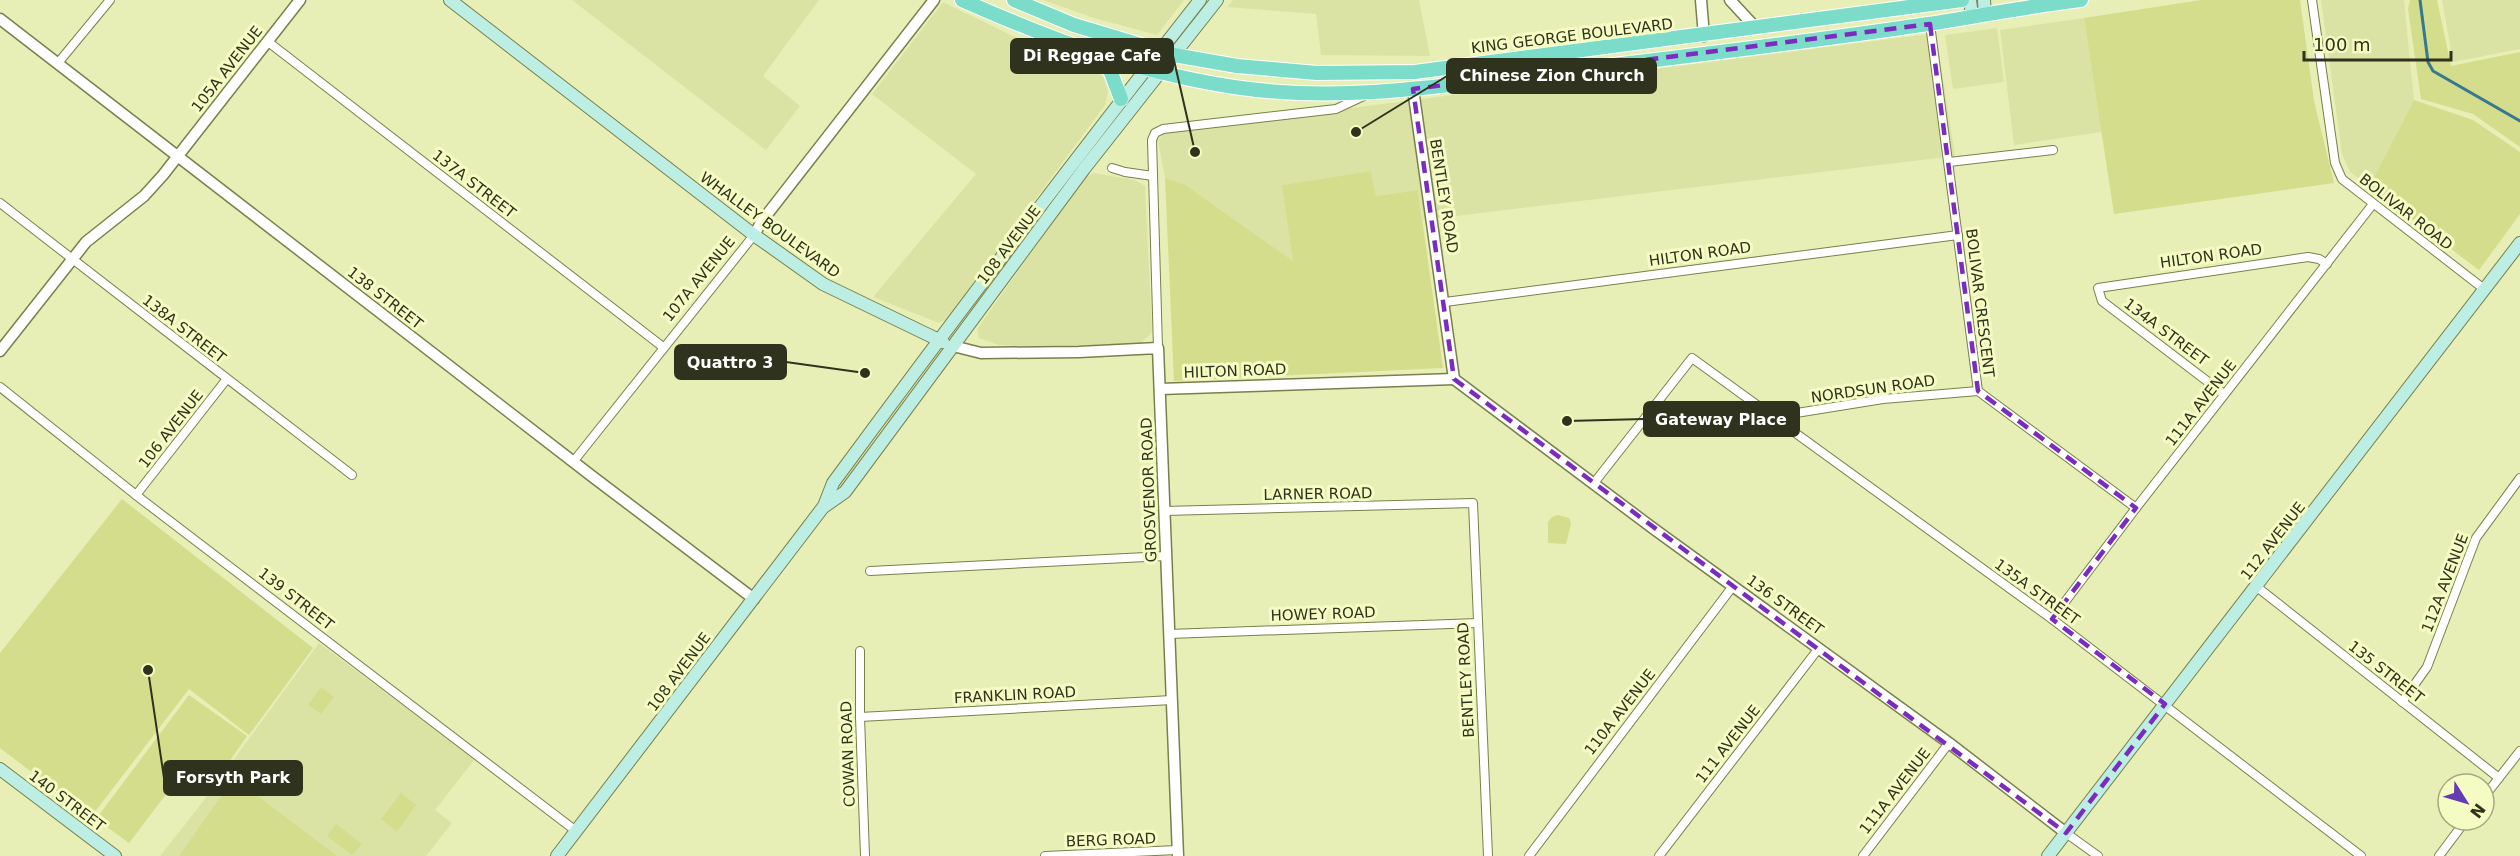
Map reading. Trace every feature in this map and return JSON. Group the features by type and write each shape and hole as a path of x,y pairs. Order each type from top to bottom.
{"main road":[{"name":"WHALLEY BOULEVARD","path":"450,0 754,235 823,284 953,346"},
{"path":"962,0 1029,29 1160,74 1236,88 1370,93 1704,55 1930,24 1980,10 2081,0"},
{"name":"KING GEORGE BOULEVARD","path":"1014,0 1074,25 1174,55 1237,66 1317,73 1415,72 1704,36 1755,27 1962,0"},
{"name":"108 AVENUE","path":"825,506 833,483 938,340 1121,99 1200,0"},
{"name":"108 AVENUE","path":"557,856 825,506 845,492 1084,169 1217,0"},
{"path":"1970,0 1980,10"},
{"path":"1105,57 1121,99"},
{"name":"112 AVENUE","path":"2048,856 2520,243"},
{"name":"140 STREET","path":"0,769 115,856"}],"street":[{"path":"58,63 110,0"},
{"name":"105A AVENUE","path":"0,351 72,258 99,229 144,196 179,156 300,0"},
{"name":"107A AVENUE","path":"573,462 754,235 782,195 933,0"},
{"path":"1701,0 1704,36"},
{"path":"1730,0 1755,27"},
{"name":"BOLIVAR ROAD","path":"2312,0 2335,163 2343,179 2484,289"},
{"name":"138 STREET","path":"0,19 754,599"},
{"name":"BOLIVAR CRESCENT","path":"1930,24 1978,390 2136,508"},
{"name":"137A STREET","path":"267,41 663,348"},
{"name":"BENTLEY ROAD","path":"1413,89 1445,302 1454,379"},
{"name":"GROSVENOR ROAD","path":"1178,853 1152,140 1155,133 1163,129 1336,110 1370,93"},
{"path":"1948,162 2053,150"},
{"path":"1112,168 1153,176"},
{"name":"138A STREET","path":"0,203 226,380 352,475"},
{"name":"111A AVENUE","path":"2052,620 2136,508 2373,204"},
{"name":"HILTON ROAD","path":"1445,302 1958,235"},
{"name":"HILTON ROAD","path":"2098,288 2308,256 2327,264"},
{"name":"134A STREET","path":"2098,288 2102,301 2224,394"},
{"name":"WHALLEY BOULEVARD","path":"953,346 981,353 1158,348"},
{"name":"135A STREET","path":"1594,483 1692,358 2165,704 2361,856"},
{"name":"HILTON ROAD","path":"1160,389 1454,379"},
{"name":"136 STREET","path":"1454,379 1949,743 2098,856"},
{"name":"106 AVENUE","path":"136,495 226,380"},
{"name":"139 STREET","path":"0,387 136,495 576,831"},
{"name":"NORDSUN ROAD","path":"1772,417 1883,399 1978,390"},
{"name":"112A AVENUE","path":"2402,702 2427,667 2476,538 2520,477"},
{"name":"BENTLEY ROAD","path":"1473,503 1488,856"},
{"name":"LARNER ROAD","path":"1164,511 1473,503"},
{"path":"870,571 1166,556"},
{"name":"110A AVENUE","path":"1529,856 1733,586"},
{"name":"135 STREET","path":"2257,587 2499,777"},
{"name":"HOWEY ROAD","path":"1169,634 1478,623"},
{"name":"111 AVENUE","path":"1659,856 1819,648"},
{"name":"COWAN ROAD","path":"860,651 865,856"},
{"name":"FRANKLIN ROAD","path":"860,717 1172,700"},
{"name":"111A AVENUE","path":"1863,856 1949,743"},
{"path":"2496,781 2520,751"},
{"path":"2439,856 2457,832"},
{"name":"BERG ROAD","path":"1046,856 1178,853"}],"highlighted area":[{"path":"1930,24 1978,391 2136,508 2052,619 2165,704 2066,833 1454,379 1413,89"}],"shaded area":[{"path":"572,0 819,0 763,76 800,106 766,150"},
{"path":"1043,0 1184,0 1157,35 1094,18"},
{"path":"1233,0 1419,0 1430,56 1321,55 1316,14 1227,7"},
{"path":"2201,0 2300,0 2314,101 2334,183 2114,214 2084,18"},
{"path":"2321,0 2404,0 2414,100 2369,187 2350,172 2342,154"},
{"path":"2410,0 2437,0 2451,66 2520,52 2520,147 2473,114 2421,99 2408,9"},
{"path":"2442,0 2520,0 2520,49 2453,62"},
{"path":"943,2 1019,39 1088,64 1104,78 1108,92 1105,105 947,319 939,323 873,297 976,174 872,94"},
{"path":"2084,18 2102,132 2014,145 2000,30"},
{"path":"1997,28 2004,82 1953,89 1945,35"},
{"path":"1936,33 1955,156 1423,220 1418,190 1376,196 1371,171 1283,185 1294,262 1184,184 1165,178 1158,141 1164,132"},
{"path":"2414,100 2473,120 2520,152 2520,214 2479,270 2369,187"},
{"path":"1371,171 1376,196 1418,190 1443,368 1174,381 1165,178 1184,184 1293,261 1282,185"},
{"path":"1094,173 1135,180 1145,186 1152,331 1149,336 1140,343 1130,345 1020,346 999,345 979,338 977,329 1084,178"},
{"path":"122,499 313,648 249,735 189,689 91,817 0,748 0,653"},
{"path":"1558,515 1569,518 1571,524 1566,544 1548,543 1548,522 1552,517"},
{"path":"319,643 475,759 435,810 452,823 426,856 160,856 198,808"},
{"path":"321,687 334,697 321,714 308,705"},
{"path":"189,695 247,736 211,788 186,768 129,843 96,819"},
{"path":"234,778 337,856 179,856"},
{"path":"401,793 416,805 397,832 381,819"},
{"path":"336,824 362,844 352,855 327,836"}],"waterway":[{"path":"2420,0 2428,62 2433,71 2520,121"}],"place":[{"name":"Chinese Zion Church","path":"1356,132"},
{"name":"Di Reggae Cafe","path":"1195,152"},
{"name":"Quattro 3","path":"865,373"},
{"name":"Gateway Place","path":"1567,421"},
{"name":"Forsyth Park","path":"148,670"}]}
